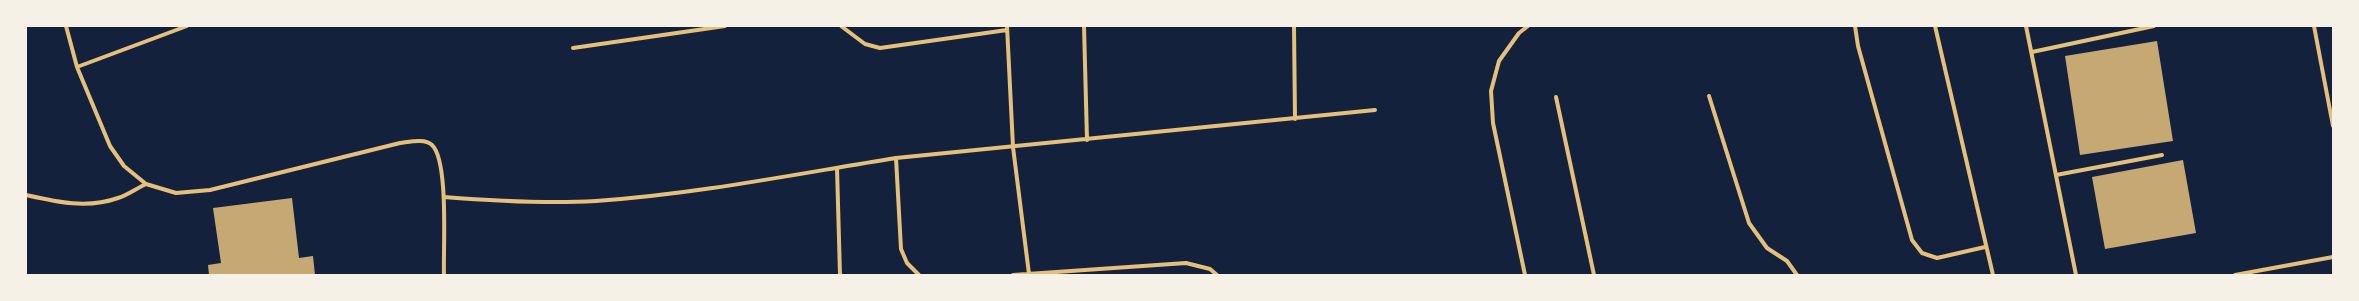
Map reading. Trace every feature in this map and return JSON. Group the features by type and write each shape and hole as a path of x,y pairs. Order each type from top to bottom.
{"street":[{"path":"66,26 76,67 110,146 124,166 146,184 176,193 210,190 400,143 421,141 431,144 438,153 444,197 444,275"},
{"path":"76,67 187,26"},
{"path":"573,48 725,26"},
{"path":"841,26 865,44 880,48 1007,28 1013,147 1030,274"},
{"path":"1084,26 1087,140"},
{"path":"1294,26 1296,119"},
{"path":"1525,275 1493,123 1491,91 1499,61 1519,33 1528,26"},
{"path":"1855,26 1858,46 1912,240 1922,253 1937,258 1985,247"},
{"path":"1935,26 1985,247 1993,275"},
{"path":"2026,26 2076,275"},
{"path":"2032,52 2154,26"},
{"path":"2314,26 2333,126"},
{"path":"2327,92 2333,91"},
{"path":"1709,96 1749,223 1767,248 1787,261 1797,275"},
{"path":"1556,97 1594,275"},
{"path":"444,197 522,203 595,201 701,191 896,158 1375,110"},
{"path":"2056,175 2162,155"},
{"path":"896,158 902,249 907,262 919,275"},
{"path":"837,168 840,275"},
{"path":"26,195 66,204 94,203 119,198 146,184"},
{"path":"2235,275 2333,257"},
{"path":"1013,275 1186,263 1210,269 1217,275"}],"building":[{"path":"2157,41 2173,141 2080,155 2065,56"},
{"path":"2183,160 2196,233 2105,249 2092,177"},
{"path":"292,198 299,258 313,256 315,275 209,275 208,265 221,263 213,208"}]}
